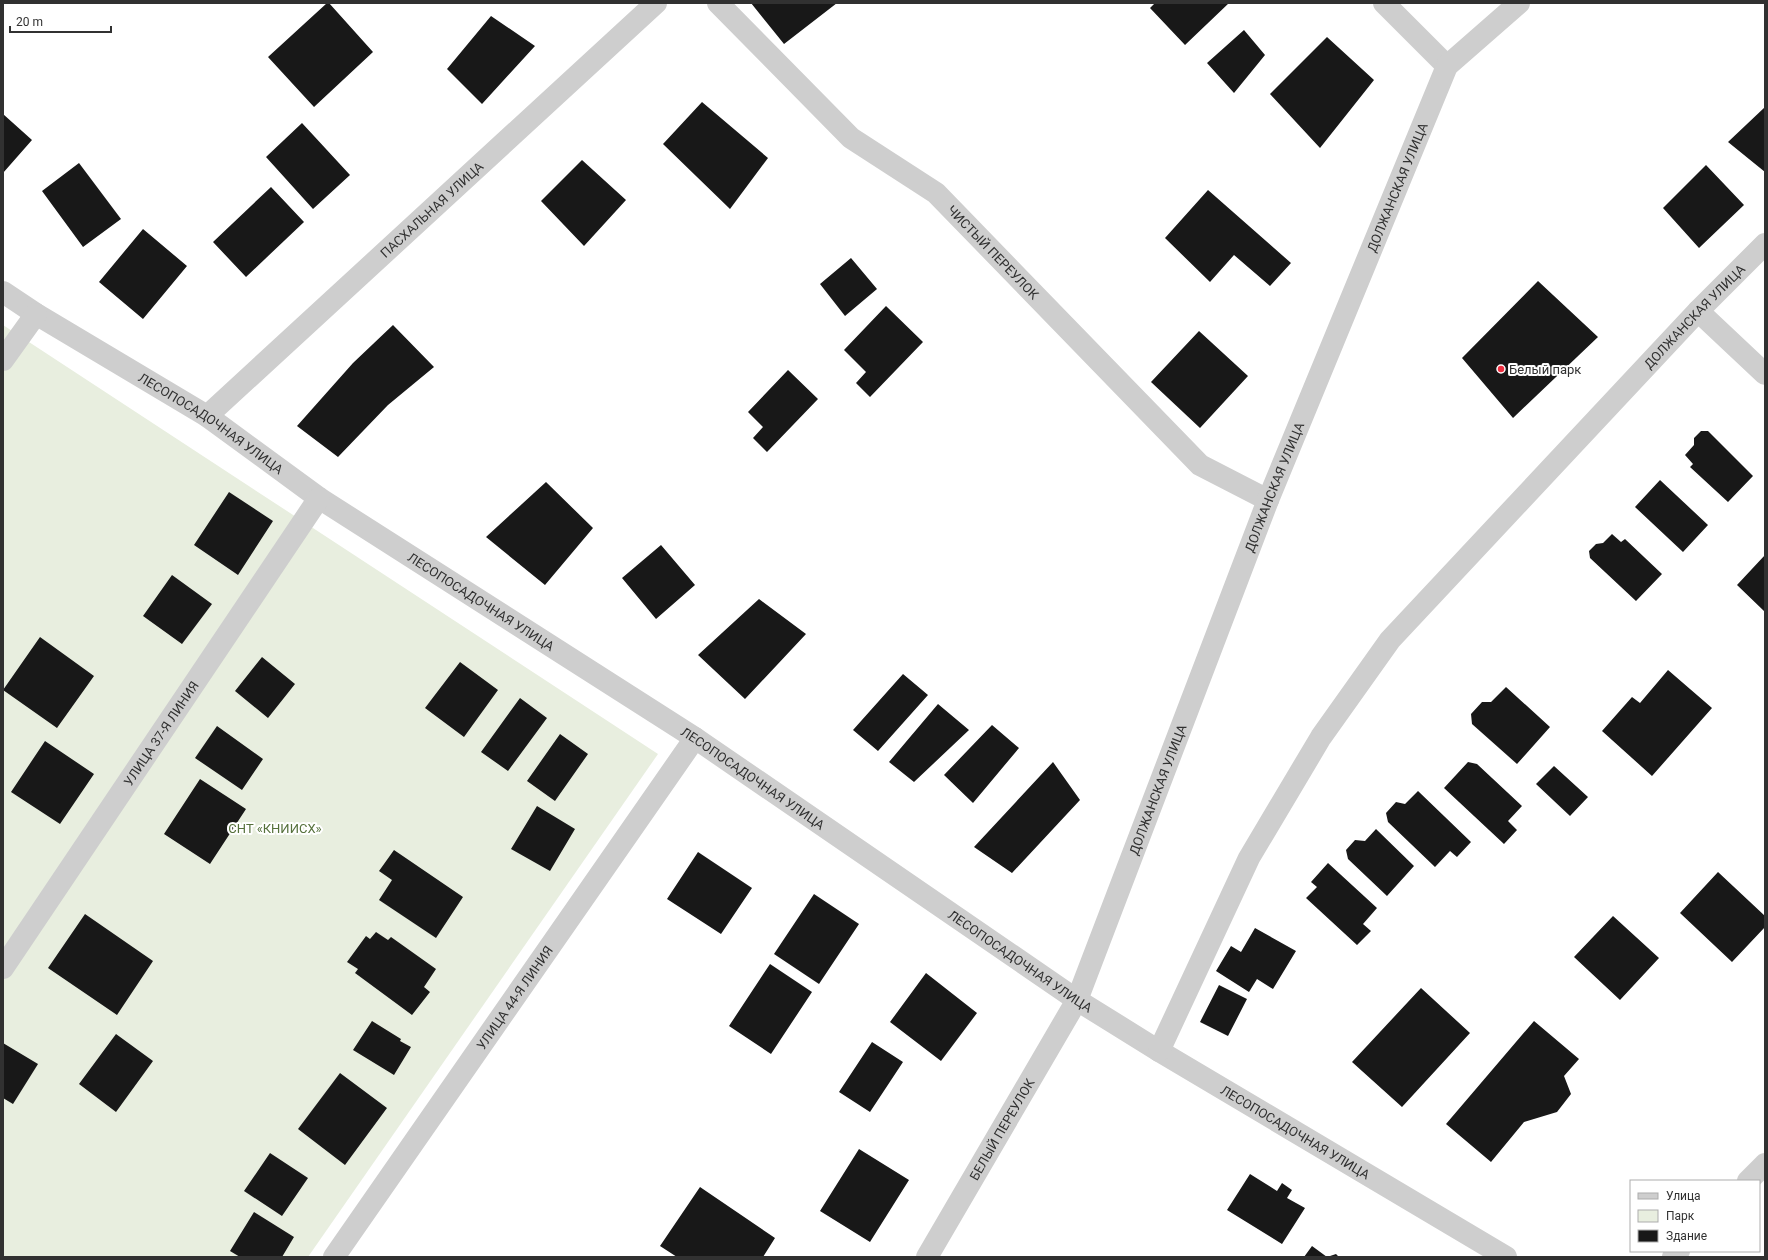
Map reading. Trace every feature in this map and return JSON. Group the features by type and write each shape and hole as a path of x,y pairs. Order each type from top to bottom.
{"street":[{"name":"ПАСХАЛЬНАЯ УЛИЦА","path":"206,416 656,3"},
{"name":"ЧИСТЫЙ ПЕРЕУЛОК","path":"718,3 851,138 936,193 1200,465 1268,500"},
{"path":"1384,3 1447,66"},
{"name":"ДОЛЖАНСКАЯ УЛИЦА","path":"1077,1000 1268,500 1447,66 1519,3"},
{"name":"ДОЛЖАНСКАЯ УЛИЦА","path":"1159,1051 1248,858 1321,737 1386,647 1698,311 1765,244"},
{"name":"ЛЕСОПОСАДОЧНАЯ УЛИЦА","path":"3,292 36,314 206,416 319,498 695,738 1077,1000 1159,1051 1506,1257"},
{"path":"1698,311 1765,374"},
{"path":"3,360 36,314"},
{"name":"УЛИЦА 37-Я ЛИНИЯ","path":"3,968 319,498"},
{"name":"УЛИЦА 44-Я ЛИНИЯ","path":"334,1257 695,738"},
{"name":"БЕЛЫЙ ПЕРЕУЛОК","path":"927,1257 1077,1000"},
{"path":"1749,1180 1765,1164"}],"green space":[{"name":"СНТ «КНИИСХ»","path":"3,325 658,754 308,1257 3,1257"}],"building":[{"path":"327,3 329,3 373,52 314,107 268,57"},
{"path":"751,3 837,3 784,44"},
{"path":"1155,3 1229,3 1185,45 1150,8"},
{"path":"491,16 535,46 482,104 447,69"},
{"path":"1244,30 1265,55 1234,93 1207,63"},
{"path":"1327,37 1374,80 1320,148 1270,94"},
{"path":"702,102 768,158 730,209 663,144"},
{"path":"1765,107 1765,172 1728,142"},
{"path":"3,114 32,140 3,173"},
{"path":"302,123 350,175 313,209 266,157"},
{"path":"582,160 626,200 584,246 541,201"},
{"path":"79,163 121,219 83,247 42,191"},
{"path":"1706,165 1744,205 1699,248 1663,208"},
{"path":"271,187 304,222 246,277 213,242"},
{"path":"1208,190 1291,263 1270,286 1234,255 1210,282 1165,238"},
{"path":"143,229 187,266 143,319 99,282"},
{"path":"851,258 877,289 845,316 820,284"},
{"path":"1538,281 1598,337 1513,418 1462,358"},
{"path":"886,306 923,342 870,397 856,383 866,372 844,350"},
{"path":"393,325 434,367 388,405 338,457 297,426 353,363"},
{"path":"1199,331 1248,376 1200,428 1151,382"},
{"path":"788,370 818,399 767,452 753,438 763,427 748,412"},
{"path":"1701,431 1708,431 1753,476 1728,502 1690,467 1693,464 1685,455 1694,445 1694,438"},
{"path":"1660,480 1708,525 1683,552 1635,507"},
{"path":"546,482 593,528 545,585 486,537"},
{"path":"229,492 273,521 238,575 194,545"},
{"path":"1612,534 1621,542 1625,539 1662,574 1636,601 1590,558 1589,551 1596,544 1603,543"},
{"path":"661,545 695,585 656,619 622,578"},
{"path":"1765,555 1765,610 1764,611 1737,585"},
{"path":"172,575 212,604 182,644 143,616"},
{"path":"759,599 806,634 745,699 698,655"},
{"path":"40,637 94,676 57,728 3,690"},
{"path":"262,657 295,684 268,718 235,691"},
{"path":"460,662 498,690 464,737 425,708"},
{"path":"1668,670 1712,708 1652,776 1602,731 1632,697 1640,703"},
{"path":"903,674 928,695 878,751 853,730"},
{"path":"1506,687 1550,727 1517,764 1472,724 1471,714 1482,702 1491,702"},
{"path":"520,698 547,718 508,771 481,752"},
{"path":"938,704 969,730 914,782 889,762"},
{"path":"992,725 1019,748 973,803 944,775"},
{"path":"217,726 263,759 242,790 195,758"},
{"path":"560,734 588,754 555,801 527,781"},
{"path":"45,741 94,774 60,824 11,792"},
{"path":"1053,762 1080,800 1012,873 974,847"},
{"path":"1468,762 1477,764 1522,806 1508,821 1517,830 1504,844 1444,788"},
{"path":"1554,766 1588,797 1570,816 1536,784"},
{"path":"200,779 246,809 210,864 164,834"},
{"path":"1418,791 1471,842 1457,857 1450,851 1435,867 1388,822 1386,813 1396,802 1405,804"},
{"path":"537,806 575,829 550,871 511,849"},
{"path":"1376,829 1414,866 1387,896 1348,859 1346,850 1355,840 1365,841"},
{"path":"394,850 463,897 436,938 379,900 392,880 379,871"},
{"path":"698,852 752,888 721,934 667,899"},
{"path":"1328,863 1377,908 1363,924 1371,931 1357,945 1306,898 1317,887 1311,882"},
{"path":"1718,872 1765,916 1765,927 1732,962 1680,913"},
{"path":"814,894 859,924 819,984 774,954"},
{"path":"85,914 153,961 117,1015 48,968"},
{"path":"1613,916 1659,958 1620,1000 1574,957"},
{"path":"1255,928 1296,951 1273,989 1257,979 1249,992 1216,971 1231,946 1241,952"},
{"path":"376,932 388,940 391,937 436,969 424,987 430,992 412,1015 355,973 358,969 347,962 366,936 370,939"},
{"path":"770,964 812,992 771,1054 729,1026"},
{"path":"926,973 977,1013 941,1061 890,1022"},
{"path":"1219,985 1247,999 1228,1036 1200,1022"},
{"path":"1421,988 1470,1033 1402,1107 1352,1062"},
{"path":"372,1021 411,1047 394,1075 353,1050"},
{"path":"1534,1021 1579,1059 1564,1076 1571,1094 1557,1112 1524,1122 1491,1162 1446,1124"},
{"path":"116,1034 153,1061 116,1112 79,1084"},
{"path":"872,1042 903,1062 870,1112 839,1092"},
{"path":"3,1043 38,1064 13,1104 3,1098"},
{"path":"340,1073 387,1108 345,1165 298,1129"},
{"path":"859,1149 909,1180 870,1242 820,1211"},
{"path":"270,1153 308,1178 282,1216 244,1191"},
{"path":"1250,1174 1277,1191 1282,1183 1292,1190 1287,1198 1305,1208 1282,1244 1227,1210"},
{"path":"700,1187 775,1238 763,1257 677,1257 660,1246"},
{"path":"254,1212 294,1237 282,1257 240,1257 230,1251"},
{"path":"1312,1246 1327,1257 1304,1257"},
{"path":"1336,1254 1339,1257 1327,1257"}],"place":[{"name":"Белый парк","path":"1501,369"}]}
